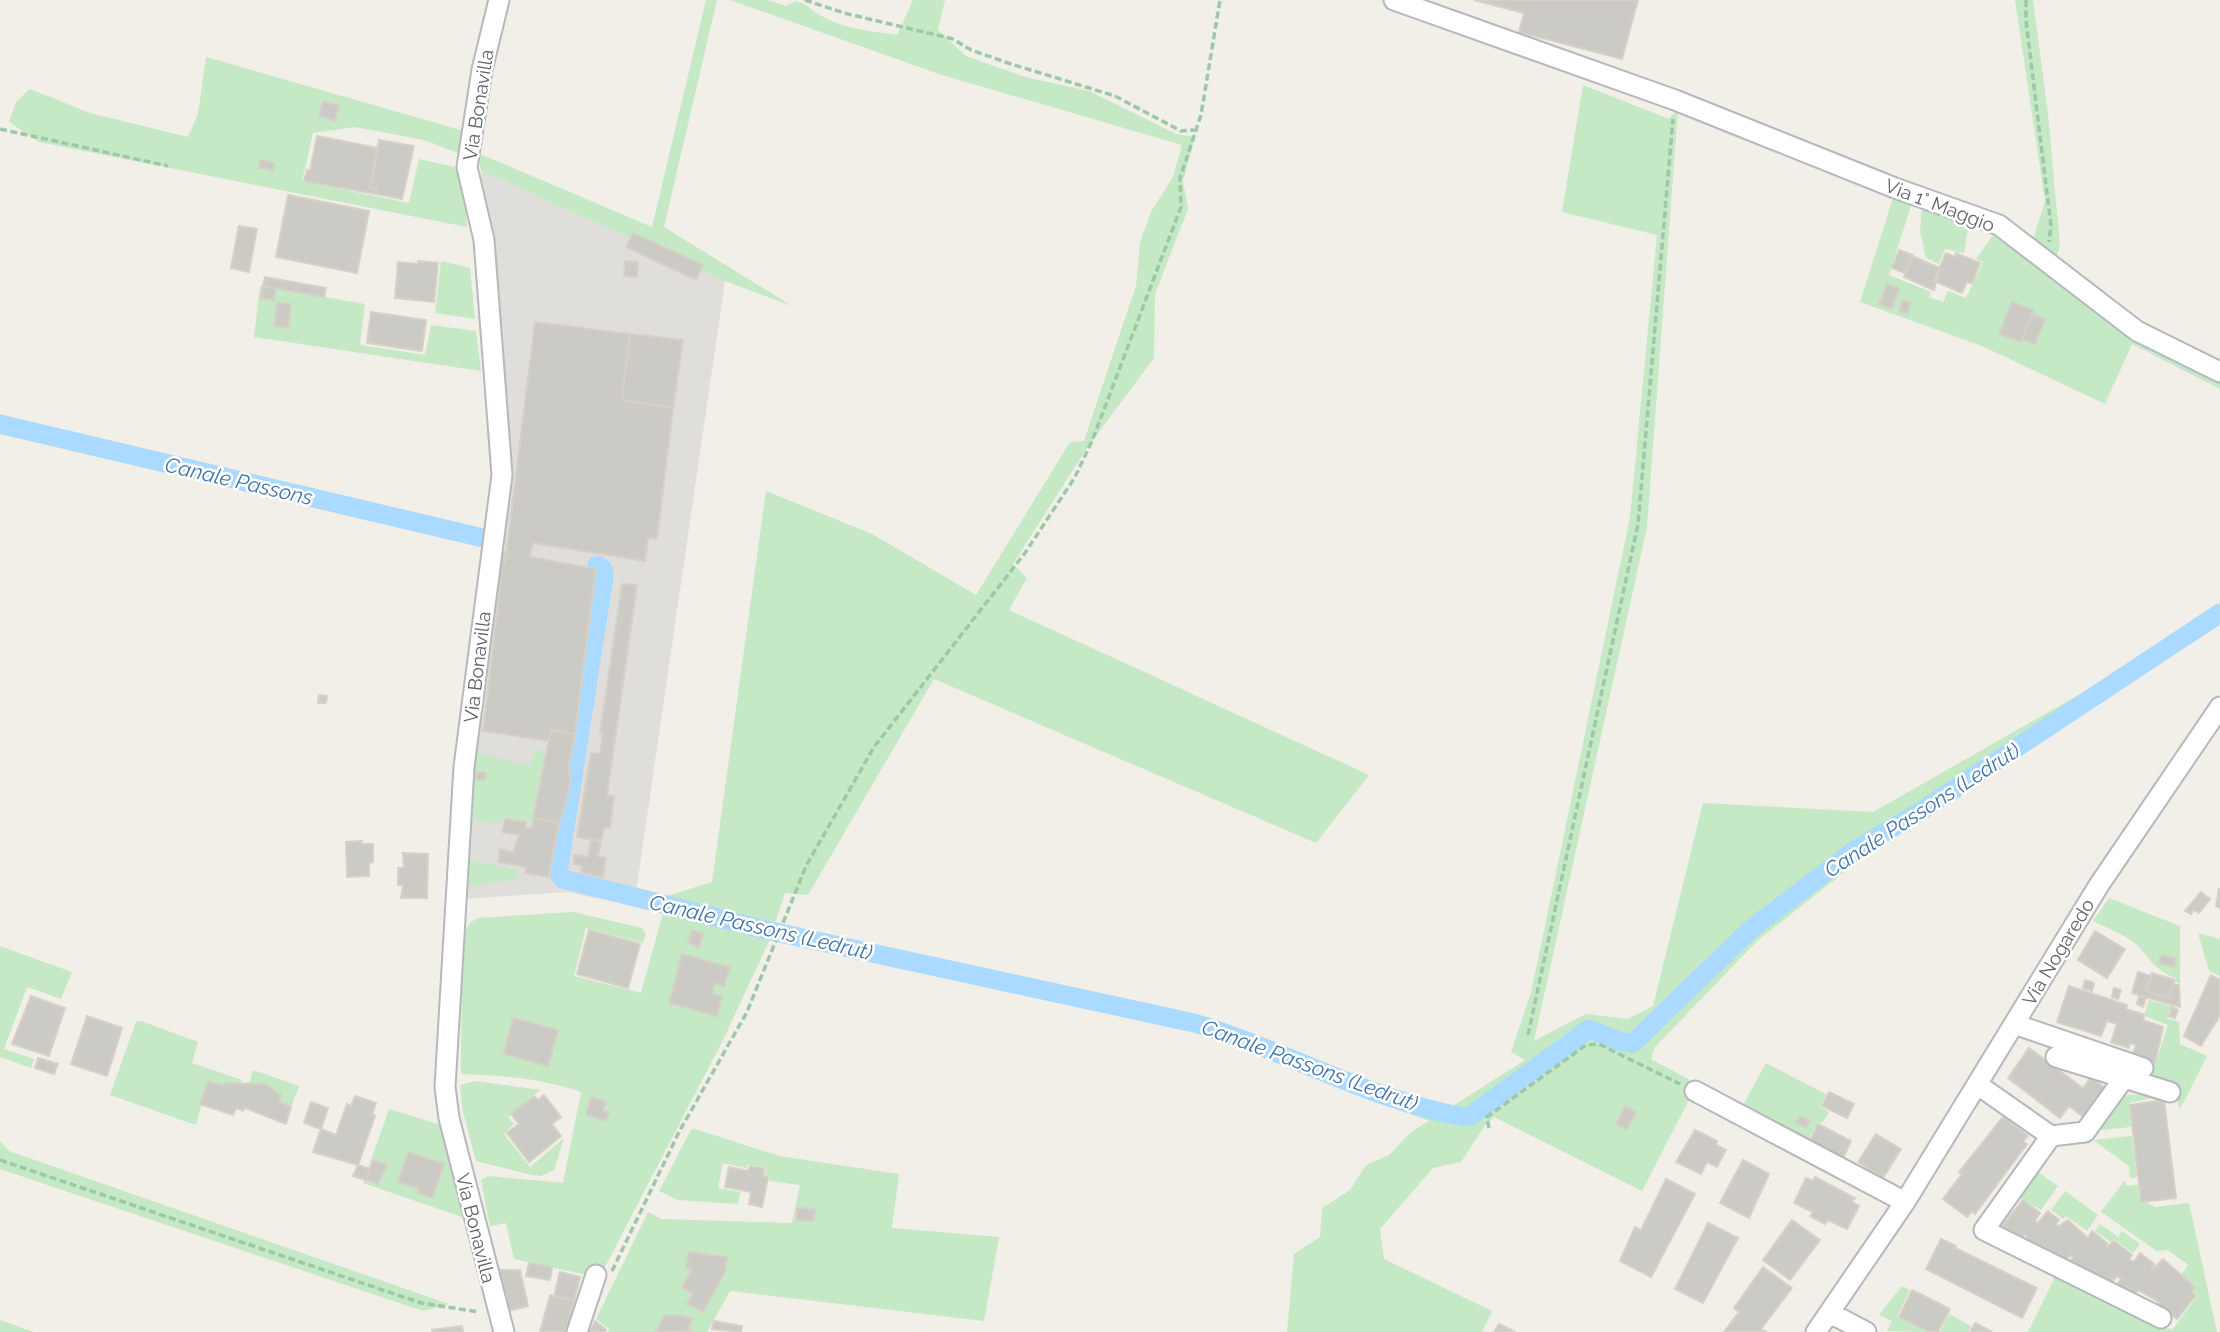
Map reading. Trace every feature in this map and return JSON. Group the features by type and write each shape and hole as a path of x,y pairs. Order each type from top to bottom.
{"street":[{"name":"Via Bonavilla","path":"499,0 479,83 467,167 484,240 502,475 464,767 445,1076 449,1118 501,1323"},
{"name":"Via 1° Maggio","path":"1394,0 1675,100 1999,225 2137,331 2220,372"},
{"name":"Via Nogaredo","path":"1816,1332 1905,1202 2099,886 2220,706"},
{"path":"2014,1024 2143,1068"},
{"path":"2056,1057 2170,1092"},
{"path":"1978,1085 2051,1136 2084,1132 2124,1078"},
{"path":"1695,1091 1905,1202"},
{"path":"2051,1136 1984,1230 2161,1318"},
{"path":"577,1332 601,1277"},
{"path":"1830,1313 1866,1332"}],"path":[{"path":"805,0 844,13 953,39 995,59 1115,96 1181,131 1194,130"},
{"path":"601,1277 679,1132 734,1039 806,866 874,747 1025,553 1075,477 1092,441 1181,207 1180,178 1201,115 1220,0"},
{"path":"2026,0 2051,226 2046,261"},
{"path":"1528,1035 1638,524 1675,100"},
{"path":"0,129 168,166"},
{"path":"1489,1128 1488,1117 1586,1045 1599,1044 1695,1091"},
{"path":"0,1160 422,1303 501,1323"}],"shaded area":[{"path":"481,171 725,281 634,906 567,892 463,899 505,408"}],"green space":[{"path":"706,0 717,0 664,227 792,306 725,281 481,171 478,153 652,227"},
{"path":"730,0 767,0 786,6 796,1 829,20 857,29 897,35 913,0 945,0 938,30 966,56 1025,77 1089,91 1176,134 1195,137 1183,181 1188,209 1155,294 1154,358 1087,448 1013,564 1027,578 1009,610 1369,775 1316,843 934,679 808,895 785,893 774,927 1193,1016 1416,1102 1448,1109 1525,1060 1511,1052 1531,993 1630,517 1657,235 1562,212 1583,85 1669,119 1678,109 1647,527 1534,1041 1586,1014 1628,1019 1653,1006 1703,803 1873,812 2089,689 2220,606 2220,625 1880,844 1757,941 1655,1047 1651,1059 1697,1084 1642,1191 1494,1117 1486,1124 1461,1162 1433,1168 1380,1229 1384,1259 1492,1311 1482,1332 1287,1332 1294,1254 1320,1237 1322,1208 1350,1190 1366,1165 1389,1155 1411,1132 1429,1121 1191,1029 771,937 724,1038 605,1267 587,1275 514,1259 506,1223 490,1226 481,1180 488,1176 563,1183 581,1092 522,1078 461,1074 462,935 471,922 478,918 573,912 642,928 646,934 643,943 586,928 574,976 641,993 663,913 634,906 712,882 766,491 872,534 976,595 1070,442 1084,441 1136,286 1140,242 1152,210 1173,177 1182,145 942,75"},
{"path":"2015,0 2033,0 2048,114 2060,246 2056,258 2033,240 2045,201"},
{"path":"206,57 464,131 463,155 424,140 355,127 313,133 302,181 409,203 419,159 463,169 467,227 39,142 9,122 16,102 30,89 90,113 188,137 198,114"},
{"path":"1894,195 1912,202 1889,275 1931,292 1929,297 1943,302 1948,291 1966,298 1983,262 1976,259 1993,235 2220,379 2220,389 2132,344 2105,404 1982,346 1860,302"},
{"path":"1922,205 1969,222 1964,253 1945,249 1939,264 1926,258 1920,231"},
{"path":"441,261 470,268 475,319 435,313"},
{"path":"260,286 365,304 360,345 425,355 431,325 476,331 481,371 254,337"},
{"path":"0,420 483,533 482,547 0,434"},
{"path":"535,749 545,751 531,822 502,817 500,824 479,821 470,814 474,751 530,766"},
{"path":"465,859 518,870 516,879 470,886 466,884"},
{"path":"2109,898 2180,926 2180,984 2176,982 2176,978 2159,969 2133,942 2093,921"},
{"path":"2198,933 2220,939 2220,976 2209,971"},
{"path":"0,946 72,972 61,999 27,987 4,1049 34,1059 31,1068 0,1057"},
{"path":"2149,1000 2171,1006 2167,1018 2179,1022 2180,1044 2207,1056 2180,1109 2173,1086 2150,1079 2168,1025 2147,1017 2145,1013"},
{"path":"141,1021 198,1042 192,1063 242,1080 240,1085 224,1083 224,1086 208,1081 196,1125 110,1095 136,1022"},
{"path":"1766,1063 1826,1094 1820,1107 1829,1112 1822,1123 1818,1122 1807,1142 1742,1107"},
{"path":"253,1070 299,1086 291,1107 279,1101 281,1095 265,1084 249,1084"},
{"path":"476,1081 540,1090 508,1117 514,1124 504,1134 530,1167 564,1138 554,1170 541,1176 532,1175 476,1161 463,1112 460,1085"},
{"path":"2144,1094 2153,1098 2129,1103 2131,1127 2093,1131 2117,1096"},
{"path":"389,1109 444,1126 465,1218 363,1183"},
{"path":"692,1128 779,1156 899,1174 892,1228 999,1237 984,1321 730,1291 707,1332 608,1332 609,1329 596,1319 648,1212 662,1219 792,1223 800,1185 769,1181 770,1176 765,1175 766,1168 748,1164 746,1168 723,1163 718,1188 740,1192 738,1204 678,1200 659,1191"},
{"path":"2132,1136 2137,1177 2130,1178 2129,1166 2093,1140"},
{"path":"0,1141 9,1151 449,1304 423,1311 0,1169"},
{"path":"2036,1171 2058,1186 2041,1210 2017,1196"},
{"path":"2125,1180 2126,1186 2138,1185 2139,1198 2155,1207 2189,1203 2217,1332 2028,1332 2056,1275 2172,1330 2198,1295 2193,1290 2196,1286 2181,1275 2188,1265 2168,1250 2157,1251 2101,1212"},
{"path":"2065,1191 2098,1215 2087,1231 2066,1216 2063,1219 2051,1210"},
{"path":"2100,1224 2118,1237 2122,1231 2140,1244 2133,1253 2114,1239 2111,1242 2095,1231"},
{"path":"1902,1286 1910,1290 1897,1317 1926,1332 1887,1331 1892,1321 1879,1315"},
{"path":"1949,1314 1971,1326 1968,1332 1940,1332"},
{"path":"0,1320 34,1332 0,1332"}],"building":[{"path":"1474,0 1638,0 1622,59 1519,32 1524,13"},
{"path":"323,101 339,106 335,121 319,116"},
{"path":"317,136 378,148 370,188 377,189 376,194 304,181 307,170 310,171"},
{"path":"379,140 414,146 402,199 376,194 377,189 370,188"},
{"path":"260,160 274,163 273,170 259,168"},
{"path":"288,195 369,211 357,273 276,257"},
{"path":"239,226 257,229 249,272 231,268"},
{"path":"633,233 703,265 696,280 626,247"},
{"path":"1899,250 1913,255 1905,273 1892,268"},
{"path":"1946,253 1955,257 1956,253 1980,263 1972,283 1967,282 1962,293 1934,281"},
{"path":"1912,256 1940,268 1934,290 1904,277"},
{"path":"418,261 438,263 434,302 395,298 398,262 418,264"},
{"path":"625,261 638,262 637,277 624,276"},
{"path":"265,277 326,288 324,297 263,286"},
{"path":"1887,284 1899,289 1892,309 1879,304"},
{"path":"263,286 276,288 274,300 261,298"},
{"path":"1903,300 1911,302 1907,314 1899,311"},
{"path":"2012,302 2034,310 2021,342 1999,334"},
{"path":"277,303 291,304 288,328 274,326"},
{"path":"371,312 426,320 422,351 367,343"},
{"path":"2032,314 2045,319 2035,344 2022,339"},
{"path":"535,322 630,334 622,400 673,408 657,539 648,538 645,561 533,543 530,557 596,569 575,734 551,730 549,741 483,731 501,579 494,579 497,562 505,563"},
{"path":"630,334 683,340 673,408 622,400"},
{"path":"498,550 506,552 505,563 497,562"},
{"path":"622,584 637,585 607,795 614,796 610,828 604,828 601,841 577,837 591,753 600,754 603,733 600,733"},
{"path":"319,695 327,696 326,703 318,703"},
{"path":"551,730 575,734 568,773 571,774 568,794 558,827 559,823 533,818"},
{"path":"477,772 486,773 484,781 476,780"},
{"path":"533,818 559,823 549,877 525,873 526,867 498,862 500,849 513,852 519,835 502,832 505,819 526,822 525,827 532,828"},
{"path":"591,839 601,841 598,857 606,858 603,877 581,873 582,866 573,864 574,855 588,857"},
{"path":"362,841 362,844 373,844 373,862 369,863 369,876 347,877 346,842"},
{"path":"403,853 428,854 427,898 401,898 403,885 398,885 398,868 404,868"},
{"path":"2220,889 2220,908 2216,906"},
{"path":"2201,892 2210,899 2199,913 2194,910 2191,914 2185,911"},
{"path":"589,930 640,944 628,988 577,974"},
{"path":"692,930 703,933 699,947 688,943"},
{"path":"2095,931 2125,949 2107,978 2078,960"},
{"path":"682,954 730,967 724,987 715,983 712,994 722,996 717,1016 669,1003"},
{"path":"2161,955 2176,958 2174,967 2159,963"},
{"path":"2138,972 2151,976 2146,991 2169,998 2173,984 2179,985 2180,1007 2132,993"},
{"path":"2152,973 2175,980 2169,998 2146,991"},
{"path":"2211,975 2220,980 2220,1015 2201,1046 2184,1036"},
{"path":"2085,980 2094,983 2092,991 2083,988"},
{"path":"2069,986 2127,1005 2126,1009 2145,1015 2143,1020 2163,1027 2155,1063 2132,1056 2136,1045 2130,1043 2129,1048 2111,1042 2117,1024 2107,1021 2101,1036 2057,1022"},
{"path":"2114,988 2121,990 2118,999 2112,997"},
{"path":"31,996 65,1008 49,1056 12,1044"},
{"path":"2139,996 2146,998 2143,1007 2137,1004"},
{"path":"2172,1007 2178,1010 2175,1018 2169,1016"},
{"path":"87,1016 122,1028 107,1076 71,1064"},
{"path":"513,1018 558,1030 548,1066 504,1054"},
{"path":"2029,1048 2083,1088 2091,1077 2107,1090 2086,1119 2069,1106 2060,1118 2008,1078"},
{"path":"38,1058 58,1064 54,1074 35,1068"},
{"path":"208,1081 224,1086 224,1083 265,1084 281,1095 279,1101 291,1107 286,1124 245,1108 243,1111 236,1108 233,1115 200,1104"},
{"path":"1829,1092 1854,1104 1847,1118 1822,1106"},
{"path":"544,1095 561,1117 552,1124 561,1136 529,1162 507,1133 519,1124 511,1114 534,1096 538,1100"},
{"path":"355,1096 376,1103 372,1114 375,1116 358,1165 313,1152 321,1129 336,1135 347,1104 351,1106"},
{"path":"591,1097 606,1102 603,1111 609,1112 606,1121 586,1115"},
{"path":"2164,1100 2176,1198 2141,1202 2130,1105"},
{"path":"311,1102 328,1108 321,1129 304,1123"},
{"path":"1625,1106 1636,1112 1627,1130 1616,1124"},
{"path":"1800,1116 1810,1121 1806,1128 1796,1123"},
{"path":"2003,1117 2028,1136 2023,1141 2027,1144 1975,1214 1972,1211 1967,1217 1943,1199 1962,1174 1959,1172"},
{"path":"1818,1124 1851,1141 1843,1158 1810,1141"},
{"path":"1695,1130 1717,1141 1716,1145 1726,1150 1717,1167 1707,1162 1701,1174 1676,1162"},
{"path":"1876,1134 1901,1149 1883,1178 1858,1162"},
{"path":"408,1152 444,1164 432,1198 418,1193 419,1189 398,1182"},
{"path":"373,1160 387,1165 378,1184 366,1180"},
{"path":"1743,1160 1769,1174 1749,1218 1720,1203"},
{"path":"358,1165 370,1169 366,1180 353,1176"},
{"path":"750,1166 764,1169 763,1176 768,1177 762,1207 749,1204 751,1192 725,1187 729,1167 748,1171"},
{"path":"1815,1177 1855,1198 1852,1202 1859,1206 1847,1229 1828,1220 1825,1224 1810,1216 1813,1212 1794,1203 1806,1178 1813,1181"},
{"path":"1666,1179 1695,1194 1651,1277 1620,1261 1635,1227 1641,1230"},
{"path":"2023,1200 2040,1213 2035,1221 2038,1223 2048,1211 2059,1220 2056,1224 2059,1226 2068,1220 2088,1238 2092,1231 2107,1243 2106,1248 2114,1241 2132,1255 2129,1259 2134,1262 2140,1253 2154,1264 2151,1271 2163,1259 2195,1287 2192,1292 2196,1295 2177,1319 2157,1304 2159,1302 2138,1290 2133,1297 2117,1285 2121,1279 2117,1276 2109,1286 2070,1261 2073,1257 2070,1255 2065,1263 2044,1247 2041,1251 2025,1239 2028,1236 2025,1234 2020,1241 2001,1227"},
{"path":"797,1208 815,1209 814,1221 797,1220"},
{"path":"1792,1220 1820,1240 1790,1280 1763,1260"},
{"path":"1708,1223 1738,1238 1703,1303 1675,1289"},
{"path":"1941,1239 2037,1288 2022,1318 1926,1269"},
{"path":"689,1252 727,1257 725,1272 703,1312 687,1304 693,1294 682,1287 692,1269 686,1268"},
{"path":"529,1263 552,1267 550,1280 526,1276"},
{"path":"1763,1267 1792,1288 1761,1329 1766,1332 1724,1332 1739,1312 1734,1308"},
{"path":"500,1270 520,1270 528,1306 509,1311"},
{"path":"560,1272 580,1277 574,1301 554,1296"},
{"path":"1912,1290 1950,1309 1938,1332 1929,1332 1899,1317"},
{"path":"550,1295 574,1301 565,1332 540,1332"},
{"path":"664,1316 693,1318 688,1330 693,1332 656,1332"},
{"path":"595,1321 606,1330 605,1332 590,1332"},
{"path":"714,1321 742,1326 741,1332 712,1329"},
{"path":"1975,1323 1992,1332 1970,1332"},
{"path":"1499,1324 1515,1332 1494,1332"},
{"path":"462,1326 463,1332 432,1332 432,1330"}],"waterway":[{"name":"Canale Passons","path":"0,424 479,537"},
{"name":"Canale Passons (Ledrut)","path":"597,565 603,569 604,577 558,873 563,879 766,930 1194,1023 1395,1099 1464,1117 1470,1116 1589,1029 1622,1042 1633,1043 1751,929 1856,849 1921,811 2220,613"}]}
